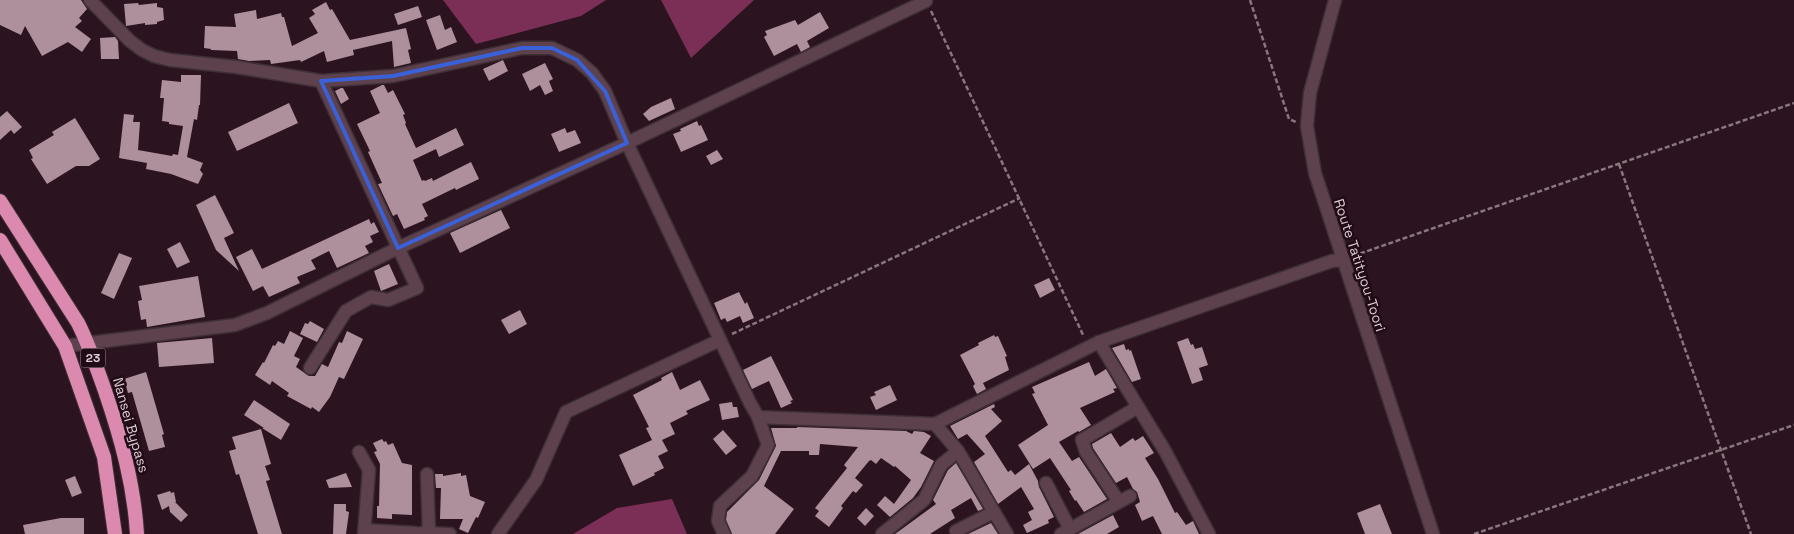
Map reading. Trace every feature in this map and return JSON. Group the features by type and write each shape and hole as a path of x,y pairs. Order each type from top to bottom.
{"highway":[{"name":"Nansei Bypass","path":"0,201 78,323 88,344 117,425 126,458 132,488 137,534"},
{"name":"23","path":"0,240 65,346 104,457 115,534"}],"street":[{"path":"90,0 130,41 154,56 170,60 236,67 321,81 393,76 522,48 552,48 577,60 592,73 605,90 627,143 758,417 768,445 752,476 720,506 718,521 724,534"},
{"name":"Route Tatityou-Toori","path":"1335,0 1310,94 1307,126 1315,173 1433,534"},
{"path":"65,346 234,325 267,313 398,248 627,143 926,1"},
{"path":"310,368 346,311 371,297 388,300 417,288 321,81"},
{"path":"758,417 935,424 1094,345 1332,261 1342,260"},
{"path":"498,534 536,480 566,412 720,340"},
{"path":"1094,345 1138,407 1165,451 1209,534"},
{"path":"1046,483 1066,531 1124,499 1086,452 1082,440 1138,407"},
{"path":"935,424 958,451 1007,534"},
{"path":"882,534 924,500 941,465 958,451"},
{"path":"359,452 369,470 364,532 450,534"},
{"path":"420,533 427,474"},
{"path":"956,530 994,512"}],"path":[{"path":"1250,0 1289,119 1307,126"},
{"path":"926,1 1020,198 1094,345"},
{"path":"1342,260 1794,103"},
{"path":"1620,164 1751,534"},
{"path":"720,340 1020,198"},
{"path":"1474,534 1794,424"}],"highlighted area":[{"path":"522,48 552,48 577,60 605,91 627,143 398,248 321,81 393,76"}],"shaded area":[{"path":"443,0 606,0 581,16 476,44"},
{"path":"661,0 754,0 691,58"},
{"path":"672,499 687,534 573,534 617,508"}],"building":[{"path":"0,0 81,0 87,9 79,18 82,21 75,27 91,39 82,52 68,42 42,56 25,26 21,35 0,25"},
{"path":"326,2 350,40 406,28 411,49 408,50 411,63 394,67 392,41 353,50 354,55 327,62 324,51 301,62 300,60 271,64 270,60 249,61 238,59 237,51 204,48 205,26 236,27 234,14 256,10 257,19 281,13 282,17 284,17 292,46 318,33 309,18 315,14 312,10"},
{"path":"138,3 139,5 157,3 157,7 163,8 164,20 157,22 157,24 145,25 145,23 126,26 124,4"},
{"path":"418,6 422,17 398,25 394,14"},
{"path":"820,12 829,28 807,41 810,47 801,52 797,44 774,56 764,37 767,35 765,31 795,20 798,25"},
{"path":"440,15 445,30 451,27 457,42 437,50 426,20"},
{"path":"115,37 118,41 119,59 101,59 100,38"},
{"path":"503,60 508,71 489,81 483,69"},
{"path":"545,63 553,79 549,81 553,91 545,95 540,85 530,91 522,74"},
{"path":"181,75 201,75 200,105 197,120 194,119 187,157 203,163 200,170 203,174 198,184 171,174 146,169 147,163 119,158 124,114 134,115 133,122 140,122 138,150 172,156 173,154 178,155 183,126 162,121 164,98 160,98 162,80 181,82"},
{"path":"384,85 388,93 393,90 405,114 403,115 405,124 416,148 456,128 464,145 439,157 436,149 413,160 422,181 432,178 433,181 471,162 479,179 422,204 428,216 424,218 425,220 404,229 397,214 393,216 378,184 382,183 357,124 380,113 370,91"},
{"path":"343,88 349,99 341,104 335,91"},
{"path":"671,98 675,109 649,121 643,114 651,107"},
{"path":"289,103 298,123 237,151 228,132"},
{"path":"7,111 22,127 14,134 11,130 0,140 0,117"},
{"path":"75,118 100,159 89,166 76,166 47,184 31,159 33,158 29,150 54,135 52,132"},
{"path":"697,121 708,140 681,152 673,134"},
{"path":"565,128 567,133 575,130 581,143 559,152 551,134"},
{"path":"717,150 723,159 711,165 706,156"},
{"path":"215,195 234,233 224,238 239,271 216,250 196,205"},
{"path":"501,210 510,228 460,253 450,233"},
{"path":"369,219 371,224 374,222 379,232 370,236 373,242 365,246 369,253 337,268 329,251 311,260 316,269 297,277 300,283 269,297 263,286 253,291 236,257 252,249 262,269"},
{"path":"180,242 190,262 177,268 167,249"},
{"path":"119,253 132,258 114,299 101,293"},
{"path":"389,264 398,284 381,291 374,271"},
{"path":"198,276 205,317 147,327 146,319 141,320 138,301 142,300 139,286"},
{"path":"1049,278 1055,290 1040,298 1034,285"},
{"path":"739,292 745,304 747,302 754,318 743,323 740,316 727,322 725,318 721,320 714,303"},
{"path":"520,310 527,324 509,334 501,320"},
{"path":"310,321 324,329 317,342 300,334 305,323 308,324"},
{"path":"290,331 303,338 294,356 300,359 296,367 309,376 315,376 322,364 328,367 339,342 342,343 347,331 363,339 344,379 339,377 330,397 319,412 287,396 289,393 272,381 270,385 255,375 264,363 273,345 275,346 278,341 284,344"},
{"path":"994,335 995,337 998,336 1007,356 1005,357 1009,370 983,383 986,389 977,394 973,386 975,384 960,355"},
{"path":"212,338 214,363 159,367 157,343"},
{"path":"1188,338 1195,349 1202,347 1208,365 1199,368 1203,380 1192,384 1177,342"},
{"path":"1124,344 1126,350 1131,350 1141,379 1132,382 1112,348"},
{"path":"771,356 793,400 790,401 792,403 781,408 769,381 752,389 743,370"},
{"path":"1089,362 1095,376 1106,369 1117,388 1113,389 1115,392 1080,408 1091,425 1059,442 1072,461 1079,457 1107,499 1084,512 1075,501 1069,491 1071,490 1050,458 1033,469 1018,445 1048,425 1032,394 1035,393 1032,387"},
{"path":"146,372 164,434 162,435 165,447 149,451 132,392 128,393 124,379"},
{"path":"672,372 680,390 700,380 710,400 686,411 688,414 670,423 675,434 662,440 668,451 658,456 664,468 654,473 655,475 633,486 619,455 652,440 646,428 649,427 633,395 662,380 661,378"},
{"path":"890,385 897,400 876,410 870,397 876,395 874,392"},
{"path":"254,400 290,424 281,440 244,415"},
{"path":"732,402 733,407 737,407 739,417 722,420 719,404"},
{"path":"994,404 995,407 991,409 1002,421 985,436 1008,472 1011,470 1015,475 1029,464 1054,517 1048,520 1049,523 1027,533 1023,525 1032,520 1028,512 1034,509 1021,487 998,504 974,462 985,454 967,434 958,439 950,426"},
{"path":"797,427 906,431 912,434 914,431 924,432 931,436 920,453 934,461 921,487 913,498 890,517 877,505 885,496 894,504 911,480 895,466 881,458 876,464 871,460 869,461 855,478 863,485 856,493 853,491 841,506 843,508 829,527 815,516 819,511 815,508 847,468 844,465 858,447 820,444 819,455 809,455 809,451 781,451 764,486 794,509 775,534 732,534 726,520 727,512 759,480 776,446 771,428"},
{"path":"261,429 271,464 265,466 270,480 266,481 282,534 258,534 239,474 236,475 229,451 236,449 232,437"},
{"path":"723,430 737,446 726,455 713,439"},
{"path":"1111,433 1120,447 1133,438 1135,441 1143,436 1154,453 1145,458 1175,513 1177,512 1186,525 1193,521 1199,534 1162,534 1153,516 1142,521 1135,505 1140,502 1137,492 1133,489 1127,477 1116,483 1093,448 1092,444"},
{"path":"382,439 388,445 393,443 402,463 412,465 412,515 392,514 392,519 377,518 380,464 374,452 377,451 373,443"},
{"path":"956,463 983,509 978,511 971,498 951,510 955,518 930,534 895,534 936,504 933,500 948,470"},
{"path":"346,473 352,487 329,488 326,480"},
{"path":"461,473 461,476 466,475 470,496 485,502 478,518 476,517 468,533 459,529 463,519 440,519 441,488 436,488 435,474 443,474 443,476"},
{"path":"75,476 82,493 72,497 65,480"},
{"path":"170,491 171,493 174,492 175,502 188,515 181,522 170,512 169,506 162,510 157,495"},
{"path":"334,504 346,504 346,511 349,512 346,534 333,534"},
{"path":"1380,504 1392,534 1365,534 1357,513"},
{"path":"866,508 874,516 865,526 857,518"},
{"path":"1113,515 1119,527 1107,534 1078,534"},
{"path":"61,518 84,518 84,534 25,534 23,525"},
{"path":"991,523 998,534 968,534"}]}
